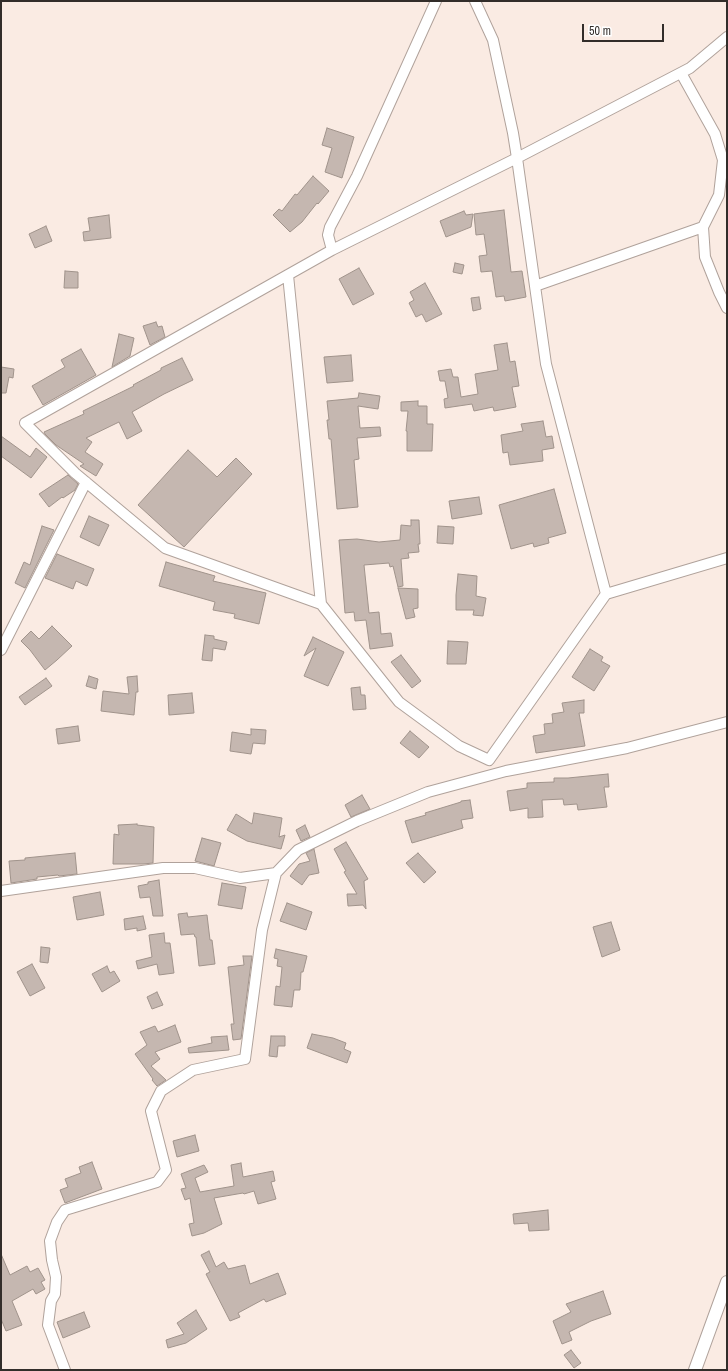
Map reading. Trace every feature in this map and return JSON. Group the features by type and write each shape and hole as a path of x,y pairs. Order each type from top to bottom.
{"street":[{"path":"332,250 328,235 330,227 363,163 436,1"},
{"path":"475,1 493,40 513,133 546,364 606,594"},
{"path":"506,771 490,760 459,746 399,702 321,604 165,548 86,482 24,423 332,250 517,158 681,73 690,68 727,37"},
{"path":"681,73 714,134 723,160 719,196 703,227 705,257 727,308"},
{"path":"535,286 703,227"},
{"path":"288,275 321,604"},
{"path":"1,650 86,482"},
{"path":"490,760 606,594 727,558"},
{"path":"65,1370 48,1325 51,1301 55,1294 56,1277 50,1241 57,1222 65,1210 157,1182 166,1170 151,1111 160,1091 193,1070 245,1059 262,930 276,873 298,850 357,821 428,792 506,771 627,748 727,722"},
{"path":"1,891 163,868 195,868 240,878 276,873"},
{"path":"695,1370 727,1282"}],"building":[{"path":"327,128 354,137 342,178 325,172 332,148 322,145"},
{"path":"313,176 329,191 302,222 290,232 273,215 279,209 282,211 295,194 297,195"},
{"path":"504,210 511,272 522,271 526,297 505,301 504,296 496,297 492,271 481,272 479,256 487,255 484,234 476,235 474,214"},
{"path":"464,211 466,215 473,214 471,227 446,237 440,221"},
{"path":"109,215 111,238 84,241 83,232 90,231 88,218"},
{"path":"46,226 52,241 35,248 29,234"},
{"path":"455,263 464,265 462,274 453,272"},
{"path":"359,268 374,294 353,305 339,279"},
{"path":"65,271 78,272 78,288 64,288"},
{"path":"425,283 442,314 426,322 422,314 416,317 409,303 414,300 410,292"},
{"path":"479,297 481,309 473,311 471,298"},
{"path":"156,322 158,327 162,326 165,337 150,345 143,326"},
{"path":"119,334 134,338 130,356 112,367"},
{"path":"507,343 510,362 515,361 519,386 512,387 516,407 494,411 493,407 474,411 472,404 445,408 444,399 448,398 445,381 440,381 438,371 451,369 453,377 458,377 461,397 478,394 475,374 498,370 494,345"},
{"path":"81,349 96,375 43,405 32,386 65,367 61,360"},
{"path":"351,355 353,381 327,383 324,357"},
{"path":"182,358 193,380 132,412 142,431 127,439 119,422 86,438 92,442 85,452 103,464 96,476 80,466 84,464 56,445 45,434 44,432 84,414 83,411 134,386 133,385 161,370 161,368"},
{"path":"1,367 14,369 13,378 9,377 6,393 1,393"},
{"path":"359,393 380,396 378,409 358,406 360,428 380,427 381,436 357,438 359,459 354,460 358,507 337,509 331,439 329,439 327,420 329,420 327,401 358,398"},
{"path":"418,401 418,406 427,406 427,424 433,424 432,451 407,451 406,431 408,411 401,411 401,402"},
{"path":"543,421 546,437 552,436 554,448 542,450 543,461 510,465 508,452 503,453 501,435 523,431 521,424"},
{"path":"1,436 30,457 36,448 47,457 31,478 1,456"},
{"path":"188,450 217,477 236,458 252,474 184,547 138,505"},
{"path":"68,475 78,484 75,490 63,498 62,497 49,507 39,494"},
{"path":"554,489 566,533 548,538 549,543 534,547 533,543 511,549 499,505"},
{"path":"479,497 482,514 452,519 449,501"},
{"path":"89,516 109,525 99,546 80,537"},
{"path":"411,520 419,520 420,544 418,544 419,552 408,553 409,558 401,559 403,586 398,587 393,566 390,567 389,563 364,565 369,613 379,612 381,634 391,633 393,646 370,649 366,620 355,621 354,612 345,613 339,540 357,539 379,542 400,540 401,525 411,526"},
{"path":"42,526 54,530 25,588 15,583 24,562 30,565"},
{"path":"438,526 454,527 453,544 437,543"},
{"path":"57,554 94,569 87,586 76,581 73,589 45,578"},
{"path":"166,562 215,576 213,581 266,593 259,624 234,618 235,614 213,610 215,602 159,586"},
{"path":"458,574 477,576 476,596 486,598 483,616 473,615 474,610 456,610"},
{"path":"398,588 418,589 418,608 413,609 415,617 406,619"},
{"path":"52,626 72,646 45,670 21,641 31,631 39,639"},
{"path":"205,635 214,636 214,639 227,642 225,650 213,648 212,661 202,660"},
{"path":"313,637 344,652 328,686 304,676 316,648 304,656"},
{"path":"448,641 468,642 466,664 447,664"},
{"path":"590,649 603,657 601,661 610,666 594,691 572,677"},
{"path":"401,655 421,681 412,688 391,662"},
{"path":"89,676 98,679 96,689 86,686"},
{"path":"137,676 138,692 136,692 134,715 101,711 103,691 129,694 127,677"},
{"path":"46,678 52,686 25,705 19,697"},
{"path":"360,687 361,695 365,695 366,709 353,710 351,688"},
{"path":"192,693 194,713 169,715 168,695"},
{"path":"584,700 584,713 579,713 585,746 536,753 533,736 545,734 544,724 553,723 552,714 564,712 562,703"},
{"path":"78,726 80,741 58,744 56,729"},
{"path":"251,729 266,730 265,744 253,743 251,754 230,751 232,732 251,735"},
{"path":"410,731 429,747 419,758 400,743"},
{"path":"608,774 609,787 604,787 607,807 578,810 577,804 564,805 563,799 542,800 543,817 528,818 528,808 510,811 507,791 527,788 527,783 554,782 554,778"},
{"path":"362,795 370,809 351,817 345,805"},
{"path":"470,800 473,818 461,820 463,828 412,843 405,821 426,815 425,813 461,801"},
{"path":"254,813 282,818 279,837 285,835 281,849 247,841 227,830 236,814 252,824"},
{"path":"137,824 154,827 153,863 113,864 114,834 119,835 118,825"},
{"path":"305,825 310,837 301,841 296,830"},
{"path":"202,838 221,843 214,866 195,861"},
{"path":"346,842 368,879 364,881 366,909 363,905 348,906 347,894 357,894 344,872 346,871 334,849"},
{"path":"314,849 319,873 309,875 302,885 290,876 299,864 310,861 306,853"},
{"path":"75,853 77,874 37,877 37,879 11,883 9,861"},
{"path":"418,853 436,872 424,883 406,863"},
{"path":"159,880 163,916 153,916 150,897 140,898 138,886"},
{"path":"222,883 246,887 242,909 218,905"},
{"path":"100,892 104,915 77,920 73,897"},
{"path":"287,903 312,912 306,930 280,921"},
{"path":"187,913 188,917 207,915 215,964 199,966 196,937 194,934 181,935 178,914"},
{"path":"143,916 146,929 137,931 137,928 125,930 124,919"},
{"path":"611,922 620,950 602,957 593,927"},
{"path":"164,933 165,943 170,943 174,973 159,975 157,964 138,969 136,961 152,957 149,935"},
{"path":"41,947 50,948 48,963 40,962"},
{"path":"276,949 307,956 303,972 301,972 300,990 294,990 292,1007 274,1005 276,986 280,987 282,967 277,966 278,959 274,958"},
{"path":"243,956 252,956 241,1039 233,1040 231,1024 234,1024 228,967 244,965"},
{"path":"32,964 45,988 30,996 17,972"},
{"path":"107,966 110,973 114,971 120,981 102,992 92,974"},
{"path":"157,992 163,1005 152,1009 147,997"},
{"path":"175,1025 181,1042 155,1052 160,1059 151,1066 166,1080 157,1086 135,1054 147,1045 140,1032 155,1026 158,1032"},
{"path":"312,1034 333,1038 346,1043 344,1049 351,1052 347,1063 307,1048"},
{"path":"227,1036 229,1050 189,1053 188,1048 212,1043 211,1037"},
{"path":"271,1036 285,1036 285,1046 278,1046 277,1057 269,1056"},
{"path":"195,1135 199,1151 177,1157 173,1141"},
{"path":"92,1162 102,1189 65,1203 60,1190 68,1187 65,1179 81,1173 79,1167"},
{"path":"241,1163 243,1177 273,1171 275,1181 271,1182 276,1199 258,1204 254,1191 244,1194 214,1198 222,1224 204,1233 192,1236 189,1224 194,1223 190,1198 185,1200 181,1189 186,1188 181,1174 204,1165 208,1172 195,1178 200,1192 234,1186 231,1165"},
{"path":"548,1210 549,1230 529,1231 528,1223 514,1224 513,1214"},
{"path":"209,1251 216,1267 224,1262 228,1269 245,1265 250,1284 278,1273 286,1294 266,1302 264,1299 238,1313 240,1317 230,1321 206,1274 210,1272 201,1255"},
{"path":"1,1254 10,1275 27,1266 30,1272 38,1268 45,1280 41,1282 45,1289 36,1294 33,1289 12,1301 22,1325 6,1331 1,1319"},
{"path":"603,1291 611,1314 591,1321 569,1332 572,1340 562,1344 553,1321 571,1312 566,1304"},
{"path":"196,1310 207,1329 186,1343 168,1348 166,1340 184,1334 177,1323"},
{"path":"84,1312 90,1327 63,1338 57,1322"},
{"path":"571,1350 581,1363 574,1368 564,1355"}]}
